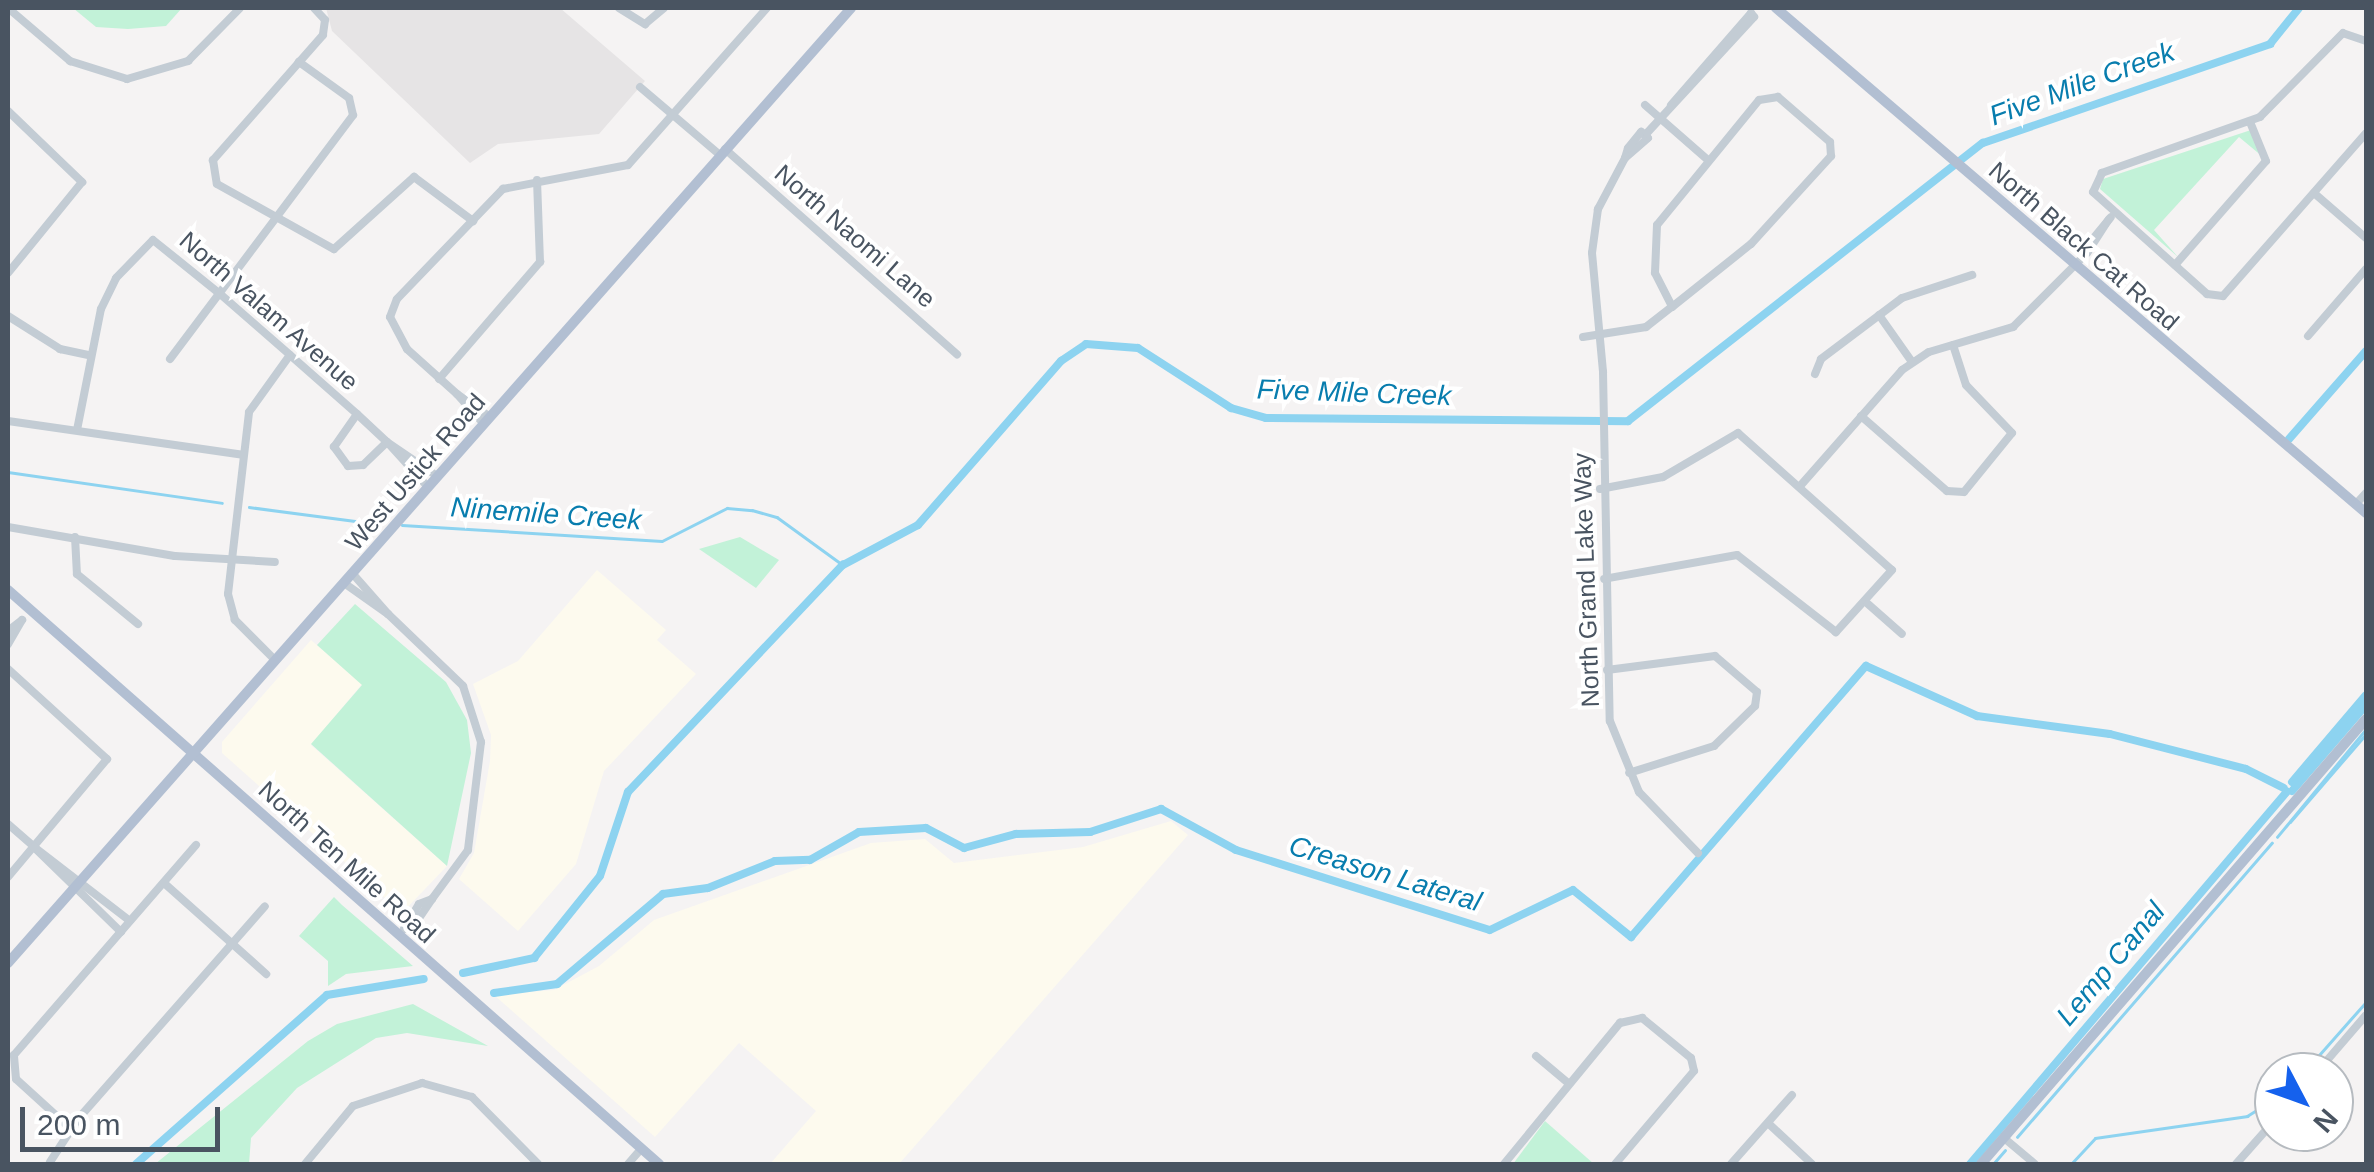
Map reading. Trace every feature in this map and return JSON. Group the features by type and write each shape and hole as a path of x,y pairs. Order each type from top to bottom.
{"main road":[{"name":"West Ustick Road","path":"8,963 851,8"},
{"name":"North Black Cat Road","path":"1776,8 2366,513"},
{"name":"North Ten Mile Road","path":"8,590 402,932 643,1156 659,1164"},
{"path":"1981,1164 2366,720"}],"street":[{"path":"8,8 94,73 128,79 167,72 196,56 240,8"},
{"path":"314,8 325,28 213,160 212,177 327,248 342,247 414,177 473,221"},
{"path":"619,8 646,24 664,8"},
{"path":"487,421 439,379 392,324 398,299 503,188 621,169 767,8"},
{"name":"North Grand Lake Way","path":"1698,853 1656,815 1629,773 1610,720 1600,488 1600,335 1593,229 1625,158 1754,10"},
{"path":"2366,41 2348,32 2250,122 2102,173 2093,183 2112,216 2216,297 2366,133"},
{"path":"170,359 275,216 350,123 354,107 299,62"},
{"name":"North Naomi Lane","path":"640,87 722,152 957,354"},
{"path":"1583,337 1634,332 1672,307 1751,244 1831,156 1830,142 1768,96 1707,159 1657,225 1655,272 1672,307"},
{"path":"1645,105 1707,159"},
{"path":"8,110 79,174 80,190 8,273"},
{"path":"2175,266 2264,164 2250,122"},
{"path":"439,379 540,262 545,240 537,180"},
{"path":"2314,193 2366,238"},
{"path":"1801,485 1912,362 2013,327 2112,216"},
{"name":"North Valam Avenue","path":"90,355 116,278 152,240 220,293 357,414 428,487"},
{"path":"2308,336 2366,268"},
{"path":"1815,374 1821,359 1921,288 1972,275"},
{"path":"8,316 60,349 90,355 78,430"},
{"path":"1879,316 1912,362"},
{"path":"1861,416 1958,494 2012,432 1966,385 1954,346"},
{"path":"276,660 235,620 232,561 252,403 290,355"},
{"name":"North Valam Avenue","path":"357,414 336,439 341,462 363,465 387,442"},
{"path":"8,421 243,456"},
{"path":"1600,488 1663,477 1734,433 1801,485 1892,570 1868,604 1836,632 1737,555 1604,579"},
{"name":"North Valam Avenue","path":"387,442 437,476"},
{"path":"2356,504 2366,493"},
{"path":"8,527 232,561 275,562"},
{"path":"75,537 76,574 138,624"},
{"path":"348,578 468,696 482,752 468,850 402,932"},
{"path":"1868,604 1902,634"},
{"path":"8,644 30,610"},
{"path":"8,631 22,620"},
{"path":"1606,670 1715,656 1758,695 1714,746 1629,773"},
{"path":"8,668 101,750 103,768 8,877"},
{"path":"8,824 78,884 130,921"},
{"path":"71,1128 10,1066 196,845"},
{"path":"164,882 266,974"},
{"path":"78,884 121,932"},
{"path":"50,1162 71,1128 265,906"},
{"path":"2334,1052 2366,1015"},
{"path":"1504,1164 1566,1082 1634,1017 1650,1022 1694,1066 1616,1164"},
{"path":"1536,1056 1566,1082"},
{"path":"305,1164 353,1106 384,1091 441,1083 472,1096 538,1164"},
{"path":"1731,1164 1792,1095"},
{"path":"1768,1123 1812,1164"},
{"path":"2004,1138 2035,1164"},
{"path":"2236,1164 2254,1144"},
{"path":"628,1164 643,1156"}],"shaded area":[{"path":"326,8 560,8 645,81 599,134 498,144 470,163 332,31"},
{"path":"597,570 666,630 657,640 696,674 604,771 576,864 518,931 459,879 474,853 490,761 491,735 473,684 518,661"},
{"path":"311,640 362,684 311,745 447,866 402,913 222,753 222,742"},
{"path":"1171,821 1188,835 899,1164 770,1164 816,1111 739,1043 655,1137 494,995 554,990 599,966 654,920 871,843 925,839 954,863 1083,847"}],"green space":[{"path":"73,8 182,8 166,26 128,29 96,27"},
{"path":"2251,130 2263,157 2239,137 2154,230 2178,257 2100,189 2103,179"},
{"path":"740,537 779,560 756,588 699,549"},
{"path":"355,604 446,682 467,720 471,753 447,866 311,744 362,685 317,645"},
{"path":"334,897 413,966 346,974 328,986 328,961 299,936"},
{"path":"413,1004 488,1046 407,1033 376,1038 297,1088 251,1138 249,1164 155,1164 308,1041 337,1024"},
{"path":"1545,1121 1594,1164 1513,1164"}],"waterway":[{"name":"Five Mile Creek","path":"463,973 534,958 600,876 628,792 843,565 918,525 1061,361 1086,344 1138,348 1231,408 1266,418 1628,421 1983,143 2270,44 2299,8"},
{"name":"Lemp Canal","path":"2289,439 2366,351"},
{"name":"Ninemile Creek","path":"8,472 222,503"},
{"name":"Ninemile Creek","path":"249,507 370,523"},
{"name":"Ninemile Creek","path":"402,525 662,541 727,508 752,510 777,517 843,565"},
{"name":"Creason Lateral","path":"494,993 557,984 663,894 708,888 775,861 810,860 859,832 926,828 964,848 1016,834 1090,832 1161,809 1236,850 1490,930 1573,890 1631,937 1866,666 1977,716 2110,734 2246,769 2284,788"},
{"name":"Lemp Canal","path":"2292,782 2366,695"},
{"name":"Creason Lateral","path":"2292,791 2366,705"},
{"path":"2277,837 2366,729"},
{"path":"2290,822 2366,734"},
{"name":"Lemp Canal","path":"1970,1164 2287,792"},
{"path":"2017,1137 2272,843"},
{"path":"136,1164 327,995 424,979"},
{"path":"2322,1052 2366,1002"},
{"path":"2071,1164 2095,1138 2247,1116 2254,1112"},
{"path":"1993,1164 2005,1150"}]}
